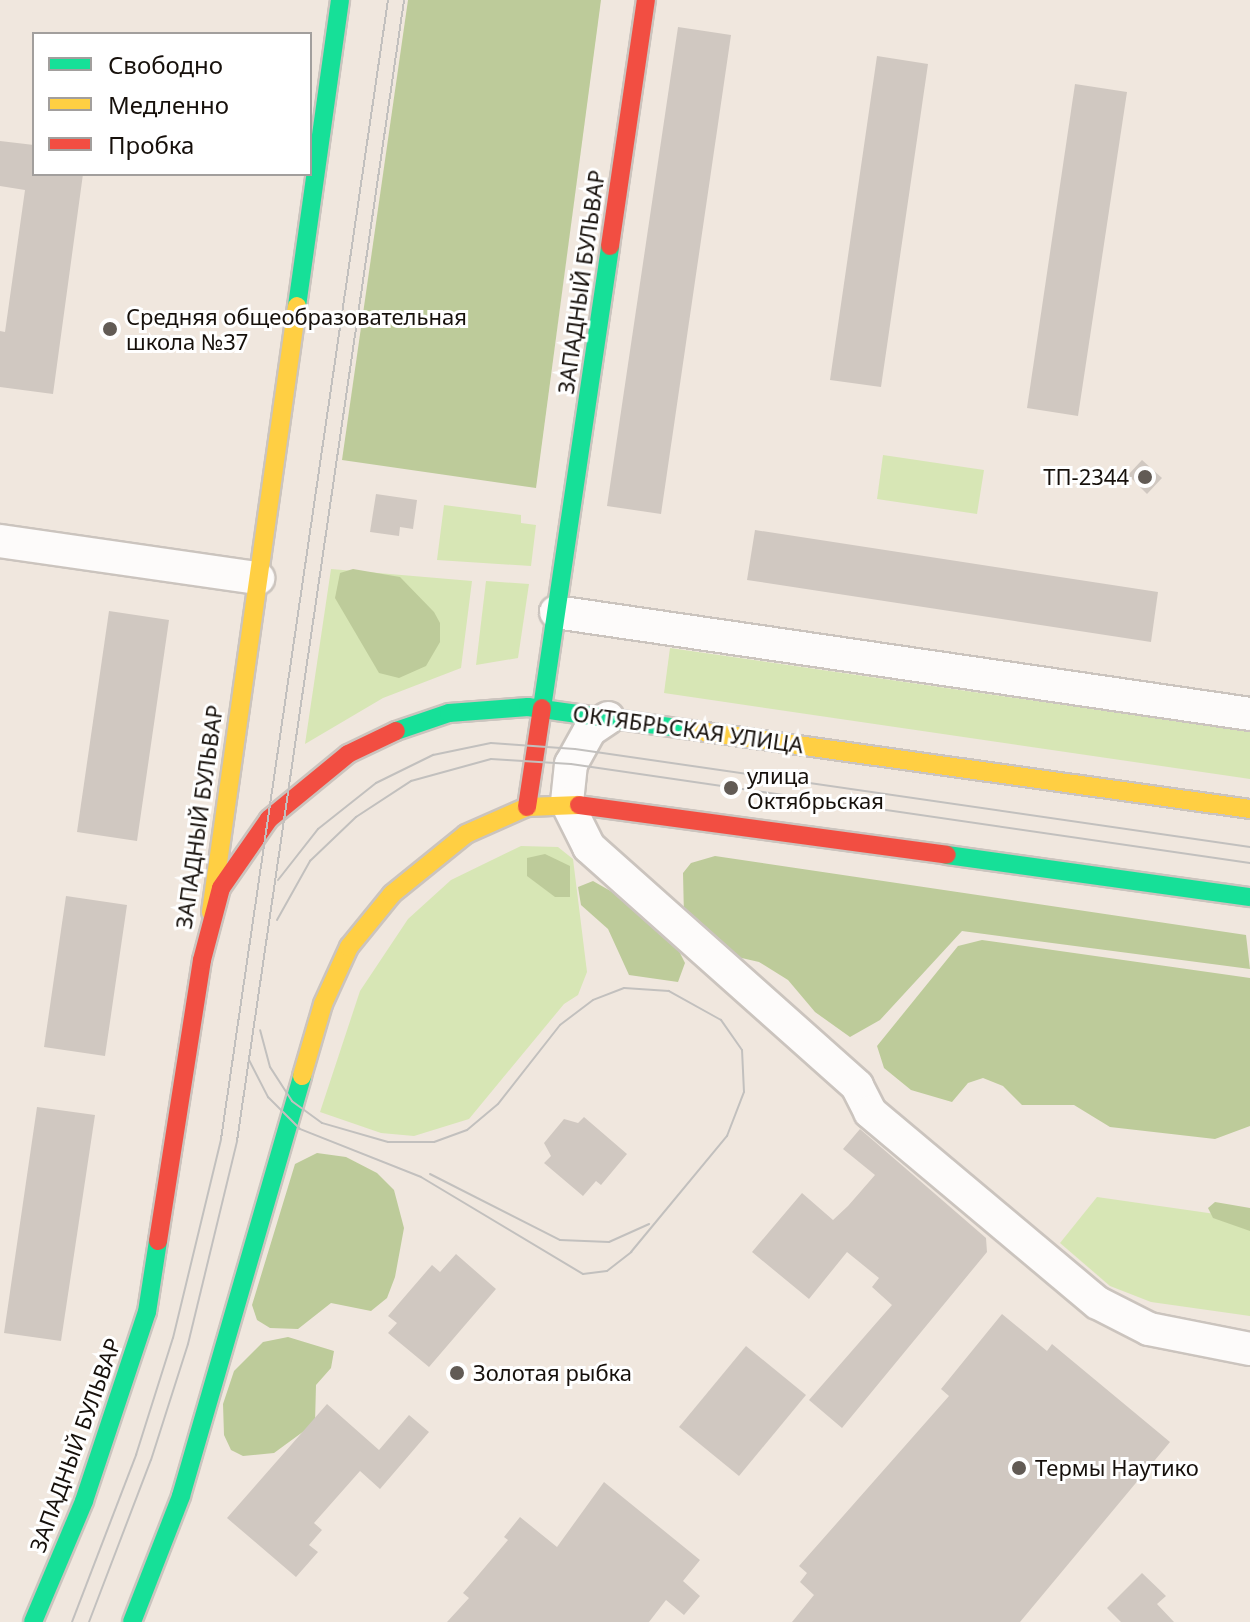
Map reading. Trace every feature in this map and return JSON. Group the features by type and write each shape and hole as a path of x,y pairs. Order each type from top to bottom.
{"main road":[{"name":"ЗАПАДНЫЙ БУЛЬВАР","path":"33,1622 84,1501 147,1312 210,917 340,0"},
{"name":"ЗАПАДНЫЙ БУЛЬВАР","path":"527,807 646,0"},
{"name":"ОКТЯБРЬСКАЯ УЛИЦА","path":"210,917 227,877 259,831 306,784 348,754 401,728 449,713 542,708 1250,809"},
{"path":"132,1622 181,1496 323,1004 349,947 392,894 466,834 527,807 567,803 1250,897"}],"street":[{"path":"0,541 258,578"},
{"path":"556,612 1250,714"},
{"path":"567,803 575,749 608,718"},
{"path":"533,769 567,803 589,847 857,1086 870,1112 1098,1303 1149,1329 1250,1349"}],"green space":[{"path":"408,0 601,0 536,488 342,460"},
{"path":"883,455 984,470 977,514 877,499"},
{"path":"444,505 521,515 521,523 536,525 531,566 437,560"},
{"path":"331,569 472,581 461,668 383,698 305,744"},
{"path":"353,569 400,577 434,612 440,623 440,642 426,666 399,678 379,673 335,598 340,573"},
{"path":"486,581 529,584 518,658 476,665"},
{"path":"670,648 1250,732 1250,779 664,693"},
{"path":"521,846 558,847 573,859 587,972 578,995 564,1004 469,1119 414,1136 381,1133 320,1112 360,991 408,919 451,880"},
{"path":"545,854 570,866 570,897 555,897 527,876 527,858"},
{"path":"715,856 1246,935 1250,969 962,931 880,1020 850,1037 815,1012 788,980 759,962 733,956 684,917 683,873 691,863"},
{"path":"593,881 628,901 676,945 685,963 678,982 629,975 608,929 581,905 578,887"},
{"path":"982,940 1250,978 1250,1126 1215,1139 1110,1127 1074,1105 1022,1105 1003,1086 983,1078 968,1083 952,1102 911,1090 884,1068 877,1046 958,946"},
{"path":"317,1153 346,1157 377,1173 394,1190 404,1228 395,1277 387,1298 371,1311 331,1303 298,1329 270,1328 257,1320 252,1305 295,1164"},
{"path":"1097,1197 1250,1219 1250,1316 1151,1302 1110,1286 1060,1243"},
{"path":"1215,1202 1250,1208 1250,1231 1213,1218 1208,1208"},
{"path":"288,1337 334,1351 331,1368 316,1385 315,1423 274,1453 243,1456 231,1450 224,1435 223,1404 234,1371 263,1342"}],"building":[{"path":"678,27 731,35 661,514 607,506"},
{"path":"877,56 928,64 881,387 830,380"},
{"path":"1075,84 1127,92 1078,416 1027,408"},
{"path":"0,141 32,145 32,176 83,176 53,394 0,387 0,331 5,332 25,190 0,186"},
{"name":"ТП-2344","path":"1142,460 1162,478 1147,494 1128,475"},
{"path":"376,494 417,500 413,529 400,527 399,536 370,532"},
{"path":"755,530 1158,592 1151,642 747,580"},
{"path":"109,611 169,620 137,841 77,832"},
{"path":"66,896 127,905 105,1056 44,1047"},
{"path":"37,1107 95,1115 61,1341 4,1333"},
{"path":"584,1117 627,1154 601,1185 596,1181 583,1196 544,1163 551,1156 544,1143 564,1119 578,1123"},
{"path":"860,1129 986,1238 987,1252 842,1428 809,1400 892,1305 872,1287 879,1278 847,1252 809,1299 752,1252 802,1193 833,1220 848,1206 875,1175 843,1149"},
{"path":"456,1254 496,1289 429,1367 388,1333 397,1323 388,1316 432,1265 440,1272"},
{"name":"Термы Наутико","path":"1002,1314 1047,1351 1052,1344 1170,1442 1020,1622 792,1622 814,1595 800,1582 807,1573 799,1566 949,1396 941,1389"},
{"path":"746,1346 806,1395 739,1476 679,1427"},
{"path":"327,1404 379,1450 409,1415 429,1432 380,1489 360,1471 314,1523 322,1530 309,1545 318,1552 296,1577 227,1518"},
{"path":"604,1482 700,1560 683,1581 700,1596 684,1615 666,1600 649,1622 447,1622 469,1598 463,1593 508,1540 504,1537 520,1517 557,1547"},
{"path":"1142,1573 1166,1596 1157,1604 1174,1622 1121,1622 1107,1608"}],"tram line":[{"path":"72,1622 136,1455 173,1338 221,1139 388,0"},
{"path":"89,1622 151,1460 188,1344 237,1141 404,0"},
{"path":"278,880 318,829 376,783 433,755 491,743 575,749 1250,847"},
{"path":"277,920 310,861 356,817 411,781 491,759 571,764 1250,863"},
{"path":"249,1060 268,1097 300,1129 421,1177 583,1274 607,1271 631,1252 727,1136 744,1092 742,1050 721,1020 669,991 624,988 593,1000 560,1025 498,1104 467,1130 434,1142 388,1142 322,1123 292,1101 270,1067 260,1030"},
{"path":"430,1174 560,1240 609,1242 649,1224"}],"traffic: fast":[{"path":"297,306 340,0"},
{"path":"542,708 610,246"},
{"path":"396,731 449,713 528,707 692,730"},
{"path":"947,855 1250,897"},
{"path":"132,1622 181,1496 302,1076"},
{"path":"33,1622 84,1501 147,1312 158,1241"}],"traffic: slow":[{"path":"211,912 297,306"},
{"path":"692,730 1250,809"},
{"path":"302,1076 323,1004 349,947 392,894 466,834 527,807 579,805"}],"traffic: jam":[{"path":"610,246 646,0"},
{"path":"527,807 542,708"},
{"path":"158,1241 202,960 221,888 269,819 348,754 396,731"},
{"path":"579,805 947,855"}],"place":[{"name":"Средняя общеобразовательная школа №37","path":"110,329"},
{"name":"ТП-2344","path":"1145,477"},
{"name":"улица Октябрьская","path":"731,788"},
{"name":"Золотая рыбка","path":"457,1373"},
{"name":"Термы Наутико","path":"1019,1468"}]}
